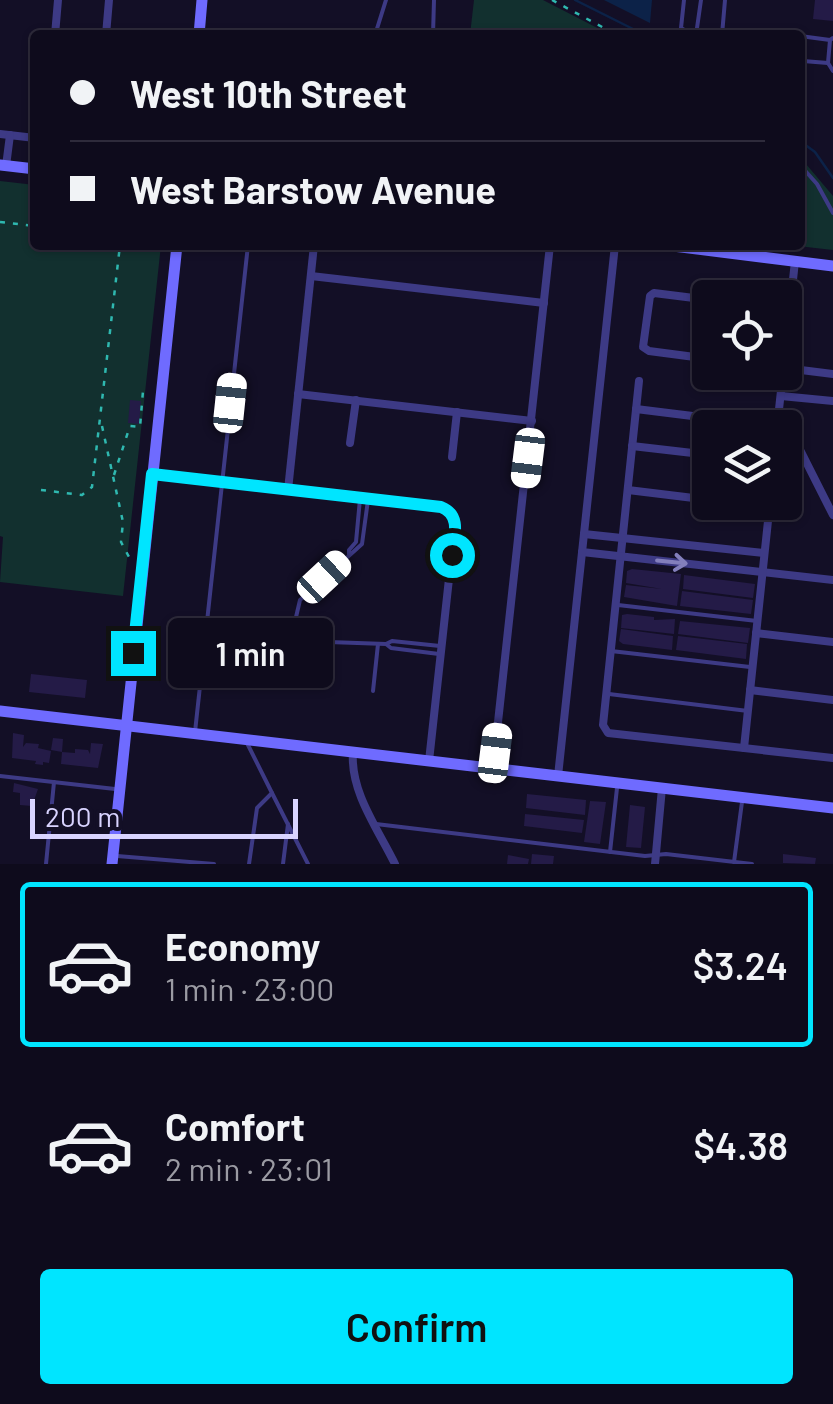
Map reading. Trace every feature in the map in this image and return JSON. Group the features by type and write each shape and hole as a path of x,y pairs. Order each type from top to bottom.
{"main road":[{"path":"199,30 202,0"},
{"path":"3,166 30,169"},
{"path":"112,860 175,250"},
{"path":"706,250 833,266"},
{"path":"0,711 833,808"}],"street":[{"path":"55,30 58,0"},
{"path":"106,30 109,0"},
{"path":"3,166 5,134 30,137"},
{"path":"288,490 314,250"},
{"path":"493,768 549,250"},
{"path":"558,776 614,250"},
{"path":"792,280 795,261"},
{"path":"311,276 544,303"},
{"path":"692,298 654,293 650,296 643,347 692,357"},
{"path":"802,371 833,374"},
{"path":"639,382 603,725 608,733 833,758"},
{"path":"779,410 781,390"},
{"path":"298,394 532,420"},
{"path":"780,396 833,401"},
{"path":"350,443 356,400"},
{"path":"636,409 692,416"},
{"path":"452,457 457,412"},
{"path":"632,446 692,453"},
{"path":"802,454 833,515"},
{"path":"152,474 441,507 452,512 455,524 429,761"},
{"path":"628,490 692,498"},
{"path":"744,748 767,520"},
{"path":"584,534 764,553"},
{"path":"582,552 833,580"},
{"path":"756,632 833,642"},
{"path":"750,690 833,700"},
{"path":"353,752 353,778 396,864"},
{"path":"656,859 662,788"}],"lane":[{"path":"377,30 386,0"},
{"path":"433,30 434,0"},
{"path":"684,0 680,28 684,30"},
{"path":"695,30 700,0"},
{"path":"722,30 725,0"},
{"path":"805,36 831,39 828,63 833,71"},
{"path":"805,61 828,63"},
{"path":"805,171 833,213"},
{"path":"194,733 247,250"},
{"path":"364,499 356,542 349,554 300,600 293,630 300,641 313,643 441,650"},
{"path":"616,605 757,621"},
{"path":"372,691 378,644"},
{"path":"611,650 752,667"},
{"path":"606,694 748,711"},
{"path":"245,739 308,864"},
{"path":"0,776 120,790"},
{"path":"46,864 54,782"},
{"path":"610,852 618,783"},
{"path":"250,864 257,808 272,793"},
{"path":"734,862 742,797"},
{"path":"283,864 288,824"},
{"path":"376,824 656,859 752,864"},
{"path":"112,860 214,864"}],"path":[{"path":"552,0 608,30"},
{"path":"0,222 30,225"},
{"path":"41,490 82,495 92,487 119,250"},
{"path":"114,476 130,426 140,427 143,391 146,392"},
{"path":"101,420 122,522 121,542 128,557"}],"green space":[{"path":"474,0 543,0 601,30 471,30"},
{"path":"805,163 833,196 833,250 805,247"},
{"path":"0,181 30,184 30,250 160,250 123,596 0,582"}],"water":[{"path":"604,0 652,0 650,23"}],"building":[{"path":"815,0 833,0 833,21 813,19"},
{"path":"130,400 141,401 139,424 128,423"},
{"path":"627,571 681,574 677,606 624,597 626,585 662,589 626,583"},
{"path":"684,575 755,584 753,598 683,589"},
{"path":"682,591 753,600 751,614 680,606"},
{"path":"622,615 654,620 675,619 674,634 621,628"},
{"path":"680,621 750,628 748,643 678,634"},
{"path":"621,629 673,636 672,650 623,644 619,641"},
{"path":"678,636 747,644 746,659 676,650"},
{"path":"31,674 87,680 85,698 29,692"},
{"path":"13,733 24,735 23,747 26,743 39,744 38,748 51,751 49,763 12,758"},
{"path":"53,738 63,739 62,752 51,750"},
{"path":"91,743 103,744 98,768 61,764 62,752 75,753 75,749 88,750 90,754"},
{"path":"14,783 38,789 32,806 20,805 20,793 13,792"},
{"path":"527,794 586,800 585,815 526,808"},
{"path":"590,801 606,802 600,844 584,842"},
{"path":"630,805 645,807 641,848 626,847"},
{"path":"525,814 584,820 582,833 524,826"},
{"path":"532,854 554,856 553,864 531,864"},
{"path":"783,854 816,858 815,864 783,863"},
{"path":"508,855 529,859 528,864 507,864"}],"waterway":[{"path":"575,0 635,30"},
{"path":"805,145 833,178"}],"route":[{"path":"133,653 152,474 441,507 452,512 454,518 452,555"}]}
